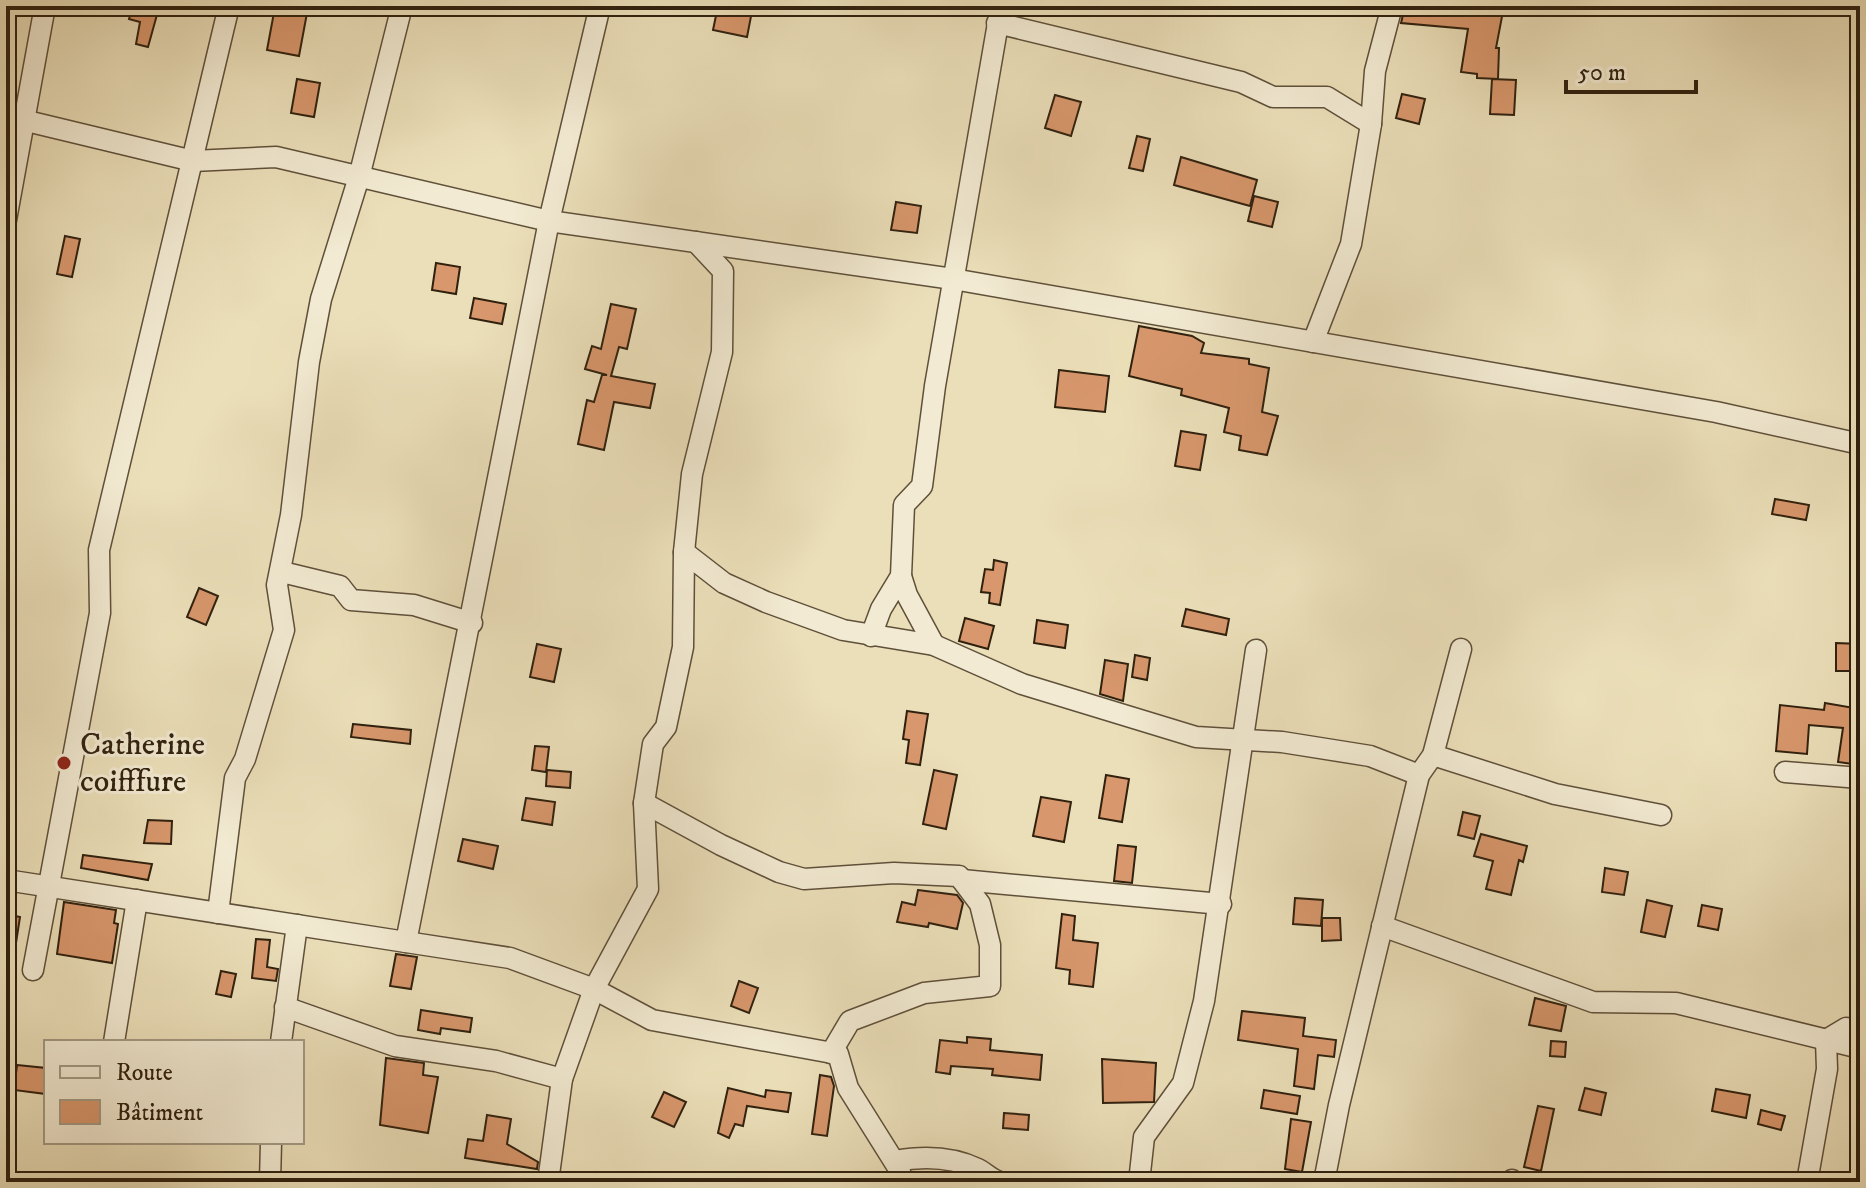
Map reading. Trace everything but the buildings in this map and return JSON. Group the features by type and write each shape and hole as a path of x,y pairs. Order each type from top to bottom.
{"street":[{"path":"6,220 15,119 45,6"},
{"path":"33,970 100,613 99,550 229,6"},
{"path":"218,913 235,778 245,759 284,630 277,585 282,572 321,299 359,177 402,6"},
{"path":"406,942 472,623 549,221 600,6"},
{"path":"1313,342 1351,244 1371,124 1375,71 1392,6"},
{"path":"934,645 901,576 904,505 922,486 953,279 999,14 1241,82 1273,97 1327,97 1371,124"},
{"path":"15,119 193,161 276,157 549,221 953,279 1716,412 1860,444"},
{"path":"548,1182 562,1079 594,989 648,889 644,803 653,744 666,727 683,647 684,552 692,474 722,352 723,271 696,242"},
{"path":"684,552 724,583 766,602 871,636 934,645 1022,684 1182,733 1282,742 1370,756 1419,775"},
{"path":"282,572 340,586 351,600 435,609 472,623"},
{"path":"871,636 881,609 901,576"},
{"path":"1324,1182 1328,1150 1419,775 1433,755 1461,649"},
{"path":"1139,1182 1144,1137 1183,1083 1204,1001 1221,904 1256,650"},
{"path":"1433,755 1555,794 1661,815"},
{"path":"1785,772 1860,778"},
{"path":"644,803 750,859 804,879 894,873 959,876 980,904 990,945 990,986 924,993 850,1021 831,1053"},
{"path":"6,880 510,958 594,989 652,1020 838,1054 848,1088 895,1161 900,1171 900,1182"},
{"path":"962,880 1221,904"},
{"path":"114,1040 137,900"},
{"path":"281,1040 297,925"},
{"path":"1382,926 1593,1002 1676,1003 1860,1048"},
{"path":"285,1007 395,1046 496,1061 562,1079"},
{"path":"1826,1040 1846,1028"},
{"path":"1807,1182 1827,1069 1826,1040"},
{"path":"270,1182 271,1144"},
{"path":"895,1161 923,1156 949,1161 979,1169 1000,1182"}],"place":[{"name":"Catherine coifffure","path":"64,763"}]}
